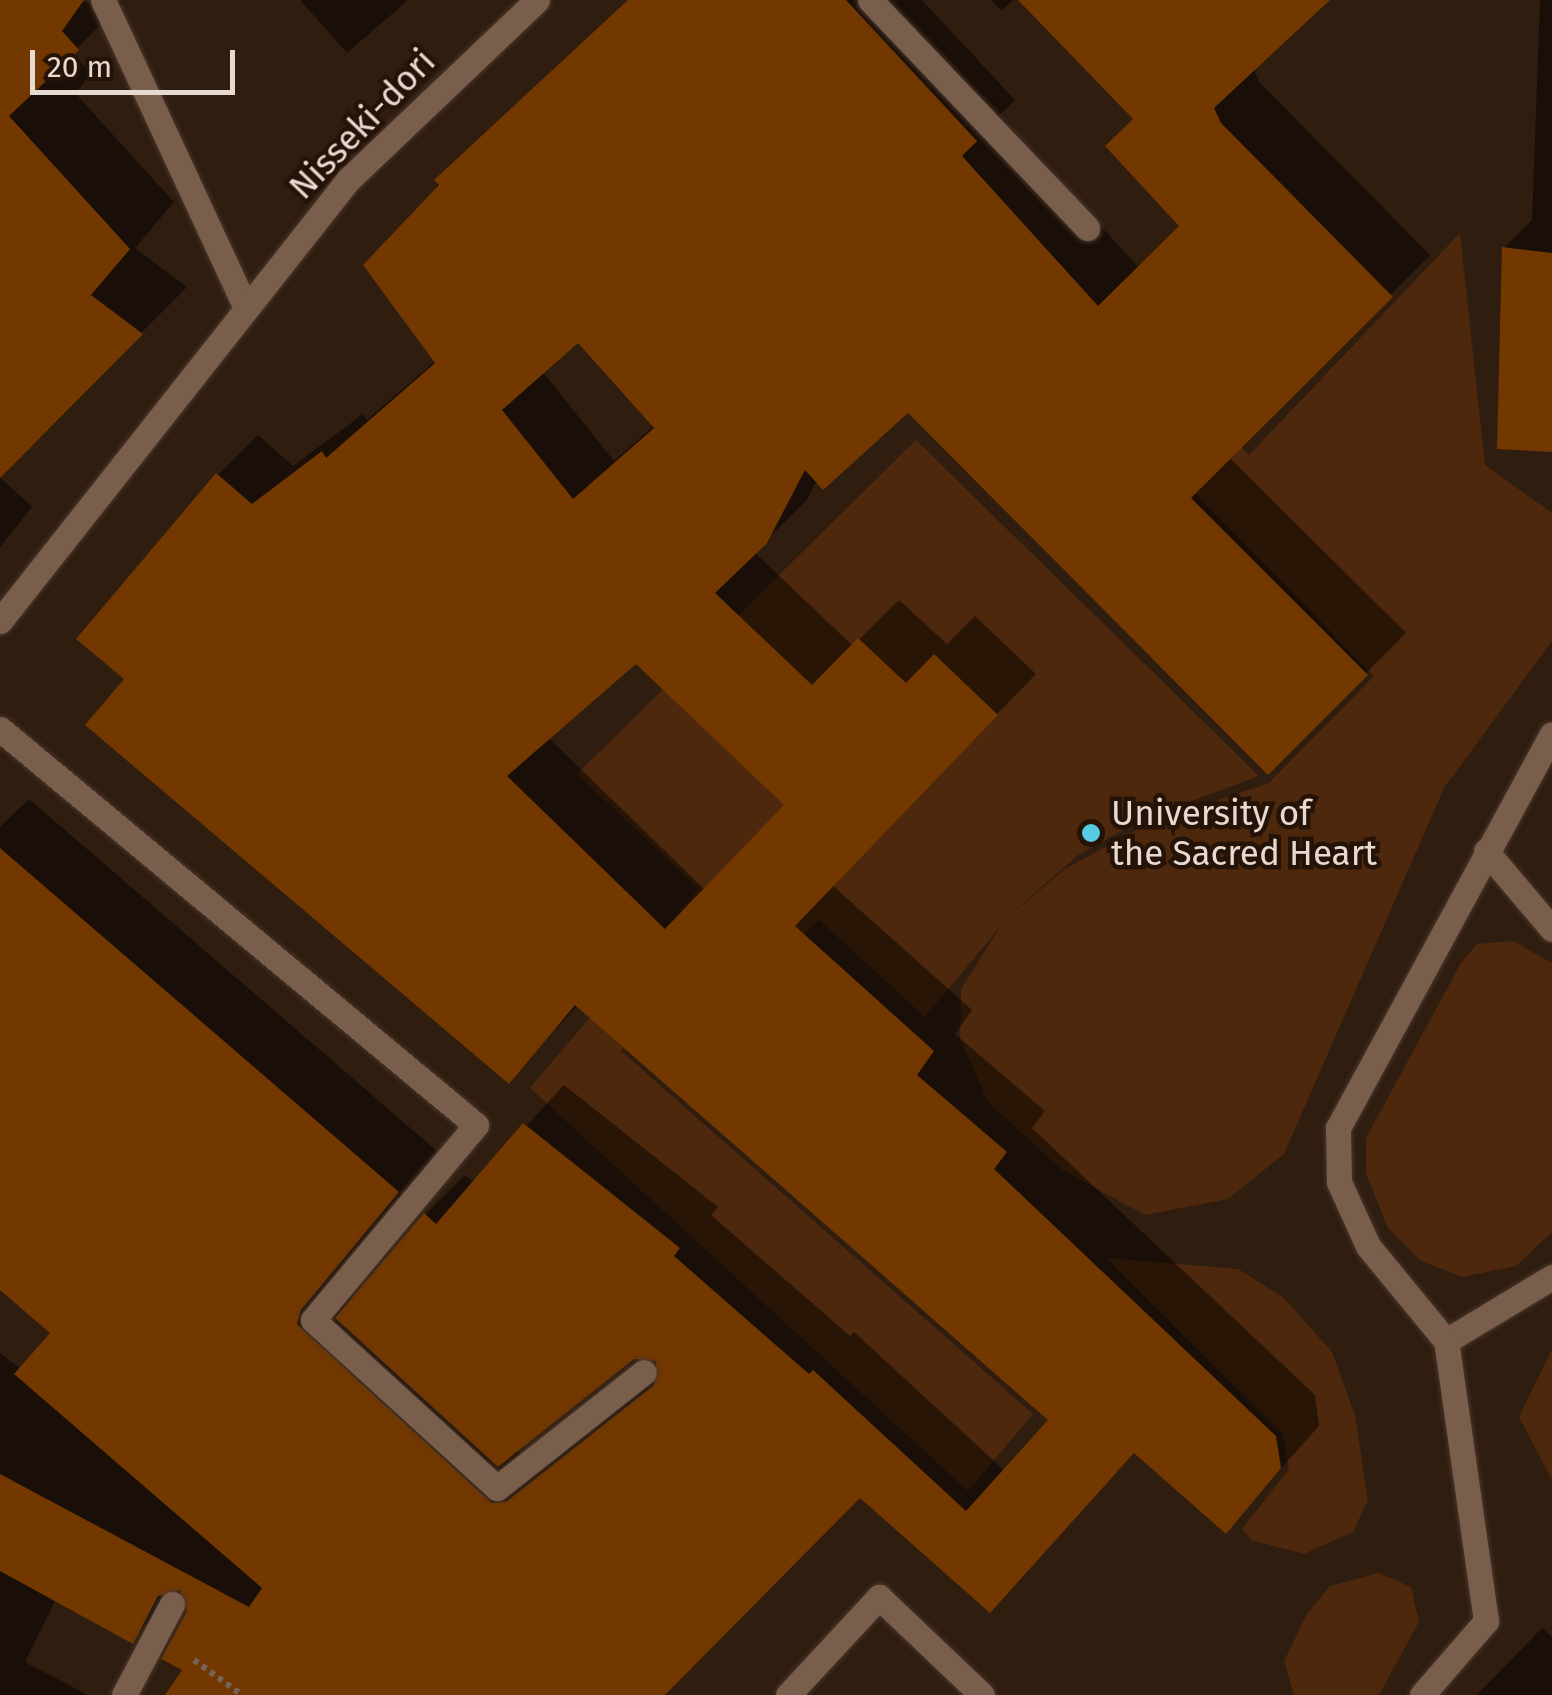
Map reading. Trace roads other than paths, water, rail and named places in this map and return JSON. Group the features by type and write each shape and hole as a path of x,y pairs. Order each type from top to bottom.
{"street":[{"path":"103,0 245,306"},
{"name":"Nisseki-dori","path":"0,621 348,180 537,0"},
{"path":"870,0 1087,228"},
{"path":"0,729 476,1125 313,1320 496,1488 644,1372"},
{"path":"1422,1695 1486,1621 1446,1341 1368,1246 1339,1182 1338,1128 1552,734"},
{"path":"1486,850 1552,929"},
{"path":"1446,1341 1552,1277"},
{"path":"788,1695 879,1597 982,1695"},
{"path":"124,1695 172,1604"}],"place":[{"name":"University of the Sacred Heart","path":"1091,833"}]}
